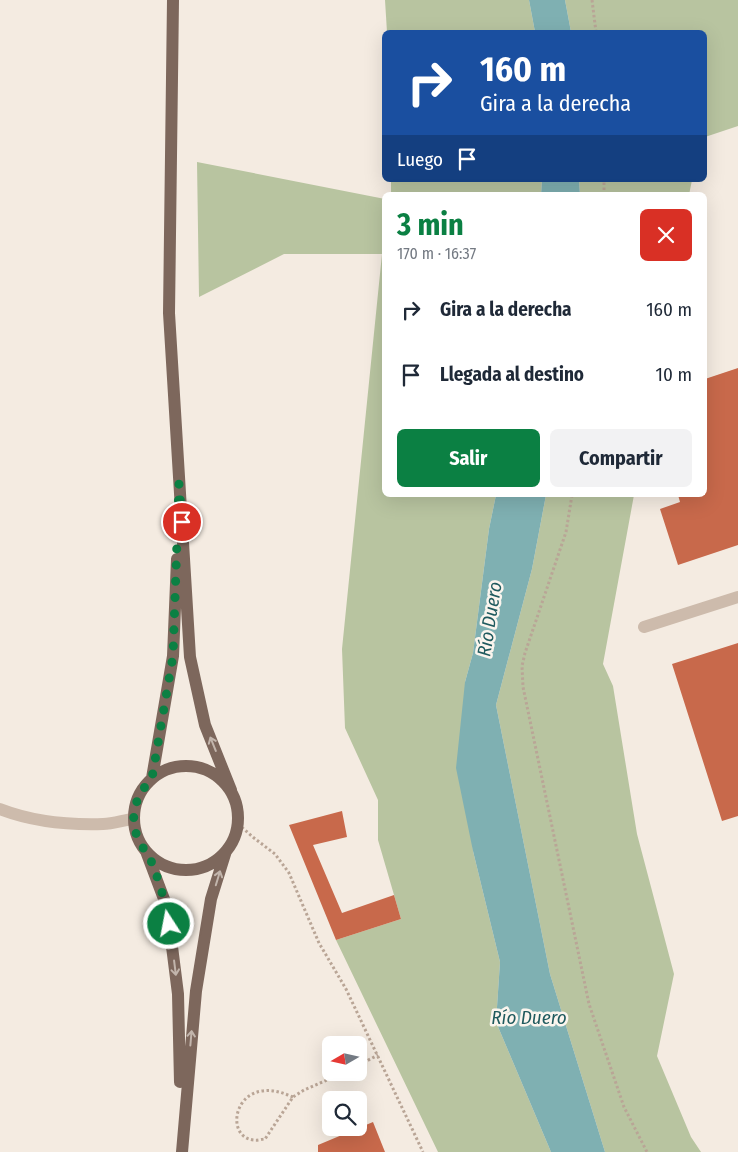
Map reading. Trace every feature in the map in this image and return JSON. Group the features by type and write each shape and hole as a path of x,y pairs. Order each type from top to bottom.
{"main road":[{"path":"147,854 161,864 179,870 196,870 213,863 226,851 234,839 238,824 237,806 205,725 190,657 169,313 173,0"},
{"path":"152,778 173,656 179,484"},
{"path":"182,1146 178,994 166,907 147,854 135,831 133,819 135,804 142,789 152,778 167,768 185,765 202,768 218,776 230,790"},
{"path":"182,1146 196,991 212,900 226,851"}],"street":[{"path":"644,627 738,597"},
{"path":"0,809 21,817 56,821 104,824 133,819"}],"path":[{"path":"592,0 596,30"},
{"path":"572,497 566,532 522,666 522,687 589,1004 624,1107 647,1152"},
{"path":"238,824 275,854 289,873 320,943 346,989 423,1152"},
{"path":"368,1060 378,1055"},
{"path":"293,1097 279,1092 263,1091 252,1094 242,1101 238,1109 236,1121 239,1131 244,1137 254,1140 265,1138 293,1097 324,1081"}],"green space":[{"path":"385,0 529,0 535,30 387,30"},
{"path":"565,0 738,0 738,126 707,136 707,30 571,30"},
{"path":"197,162 382,198 382,254 284,254 199,297"},
{"path":"391,182 542,182 541,192 391,192"},
{"path":"579,182 692,182 690,192 580,192"},
{"path":"382,254 382,497 496,497 489,529 473,653 465,682 473,851 500,962 496,1022 551,1152 438,1152 336,940 401,919 378,840 378,800 345,728 342,649"},
{"path":"546,497 634,497 603,664 613,686 637,834 674,974 657,1056 691,1137 701,1152 605,1152 550,974 496,705 532,569"}],"water":[{"path":"529,0 565,0 571,30 535,30"},
{"path":"542,182 579,182 580,192 541,192"},
{"name":"Río Duero","path":"496,497 546,497 532,569 496,705 550,974 605,1152 551,1152 496,1022 500,962 473,851 456,768 465,682 473,653 489,529"}],"building":[{"path":"738,368 738,545 678,565 660,509 680,502 679,497 707,497 707,378"},
{"path":"738,643 738,816 722,821 672,664"},
{"path":"342,811 347,837 313,845 342,913 394,895 401,919 336,940 289,825"},
{"path":"373,1122 385,1152 318,1152 318,1145 340,1136 367,1136 367,1125"}],"route":[{"path":"169,924 166,907 147,854 135,831 133,819 135,804 142,789 152,778 173,656 179,484 182,522"}]}
